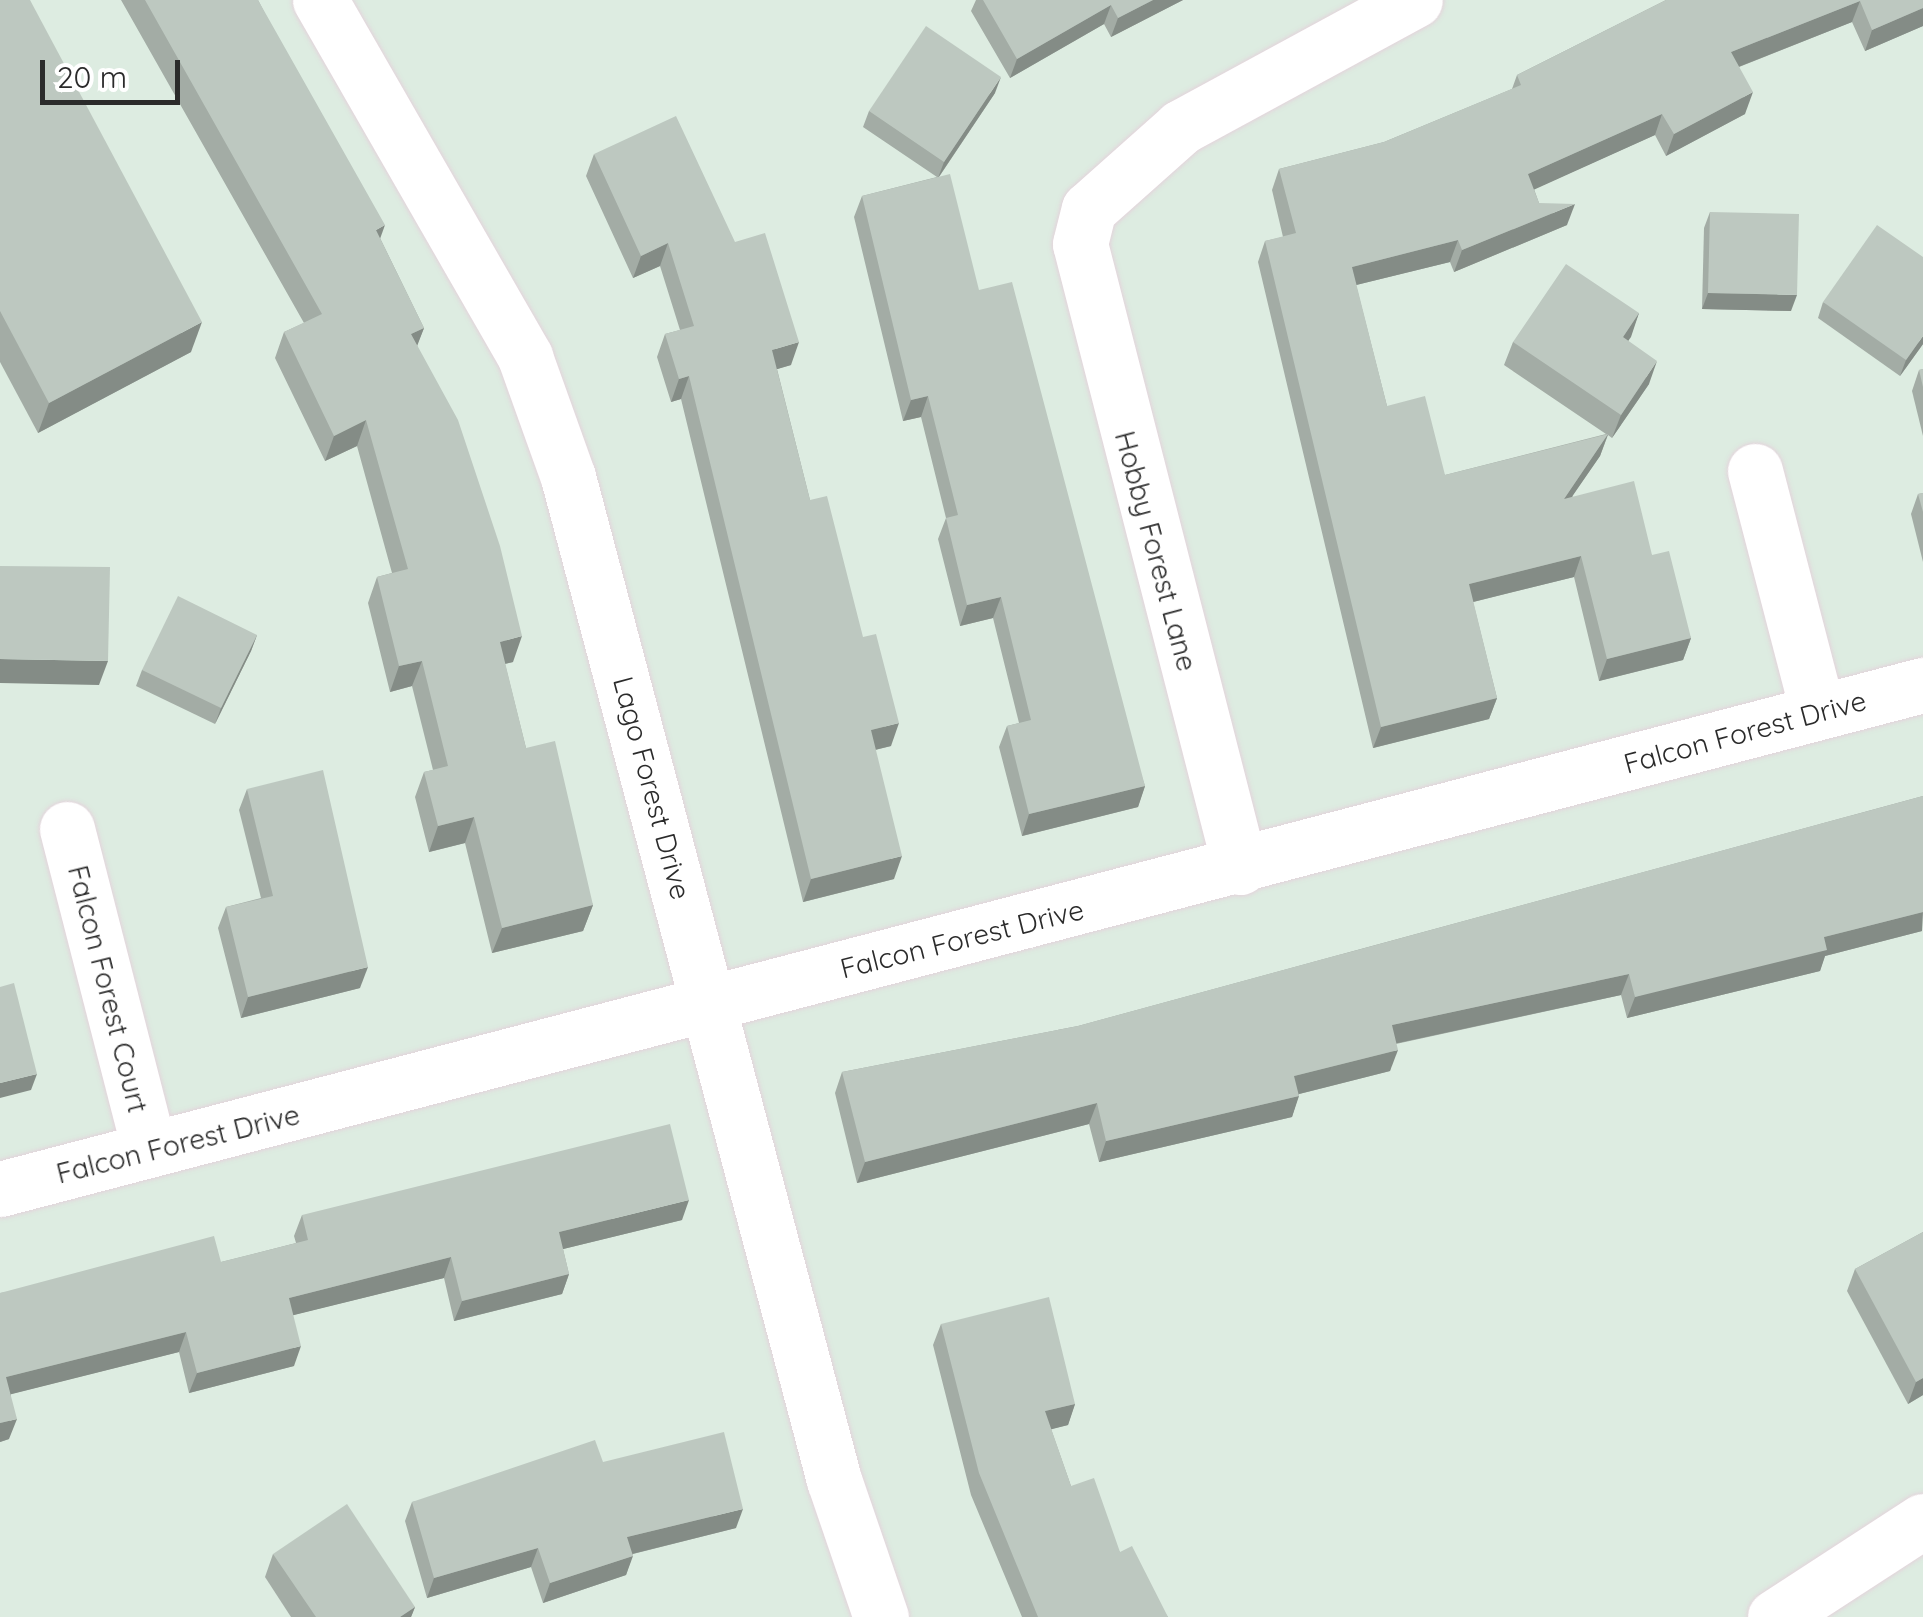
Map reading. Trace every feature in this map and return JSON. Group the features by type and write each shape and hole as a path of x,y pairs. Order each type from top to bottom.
{"street":[{"name":"Lago Forest Drive","path":"320,0 525,357 568,477 710,1004 834,1480 864,1612"},
{"name":"Hobby Forest Lane","path":"1240,867 1090,301 1082,233 1089,208 1181,127 1415,0"},
{"path":"1756,471 1818,712"},
{"name":"Falcon Forest Drive","path":"0,1189 1240,867 1923,684"},
{"name":"Falcon Forest Court","path":"67,829 149,1150"},
{"path":"1775,1617 1923,1521"}],"building":[{"path":"0,0 30,0 202,322 49,403 0,311"},
{"path":"145,0 258,0 385,225 376,230 424,328 411,334 458,420 500,546 522,636 500,642 526,748 555,741 593,905 502,928 474,817 438,826 424,772 448,766 422,661 399,666 377,577 408,569 366,420 334,436 284,332 322,314"},
{"path":"983,0 1153,0 1118,18 1111,5 1017,59"},
{"path":"1666,0 1923,0 1923,8 1872,30 1860,1 1731,52 1753,92 1674,134 1662,114 1528,174 1539,203 1575,204 1462,250 1458,240 1352,267 1387,406 1425,396 1445,475 1608,434 1564,499 1634,481 1652,555 1669,551 1691,638 1607,659 1581,556 1469,584 1497,698 1381,727 1265,241 1296,233 1279,169 1384,142 1521,85 1517,75"},
{"path":"926,26 1001,77 944,162 869,111"},
{"path":"676,116 735,242 765,233 799,342 772,350 810,500 827,496 863,637 876,634 899,723 871,730 902,856 811,879 689,376 679,379 665,334 694,326 668,243 641,256 594,154"},
{"path":"950,174 979,290 1012,282 1145,786 1029,814 1007,726 1031,720 1001,597 967,605 946,518 958,515 928,396 911,400 862,196"},
{"path":"1710,212 1799,214 1797,295 1708,293"},
{"path":"1877,225 1923,257 1923,336 1906,360 1823,302"},
{"path":"1566,264 1639,313 1623,337 1657,361 1621,415 1513,342"},
{"path":"0,566 110,567 108,661 0,659"},
{"path":"178,596 257,635 221,708 142,670"},
{"path":"323,770 368,967 248,997 226,907 273,896 247,789"},
{"path":"1923,796 1923,912 1824,937 1827,950 1635,997 1629,974 1392,1025 1398,1050 1294,1076 1299,1096 1106,1141 1097,1103 865,1162 842,1072 1078,1026"},
{"path":"14,983 37,1074 0,1083 0,987"},
{"path":"670,1124 689,1200 559,1232 569,1274 462,1301 451,1257 289,1298 301,1346 197,1373 186,1332 6,1377 17,1419 0,1423 0,1293 214,1236 221,1262 308,1240 302,1215"},
{"path":"1923,1232 1923,1378 1916,1382 1855,1269"},
{"path":"1049,1297 1075,1404 1045,1411 1071,1486 1094,1478 1120,1552 1132,1546 1168,1617 1038,1617 979,1473 941,1324"},
{"path":"724,1432 743,1509 627,1537 633,1556 550,1583 538,1548 434,1578 412,1502 595,1440 603,1462"},
{"path":"347,1504 415,1607 400,1617 316,1617 273,1554"}]}
